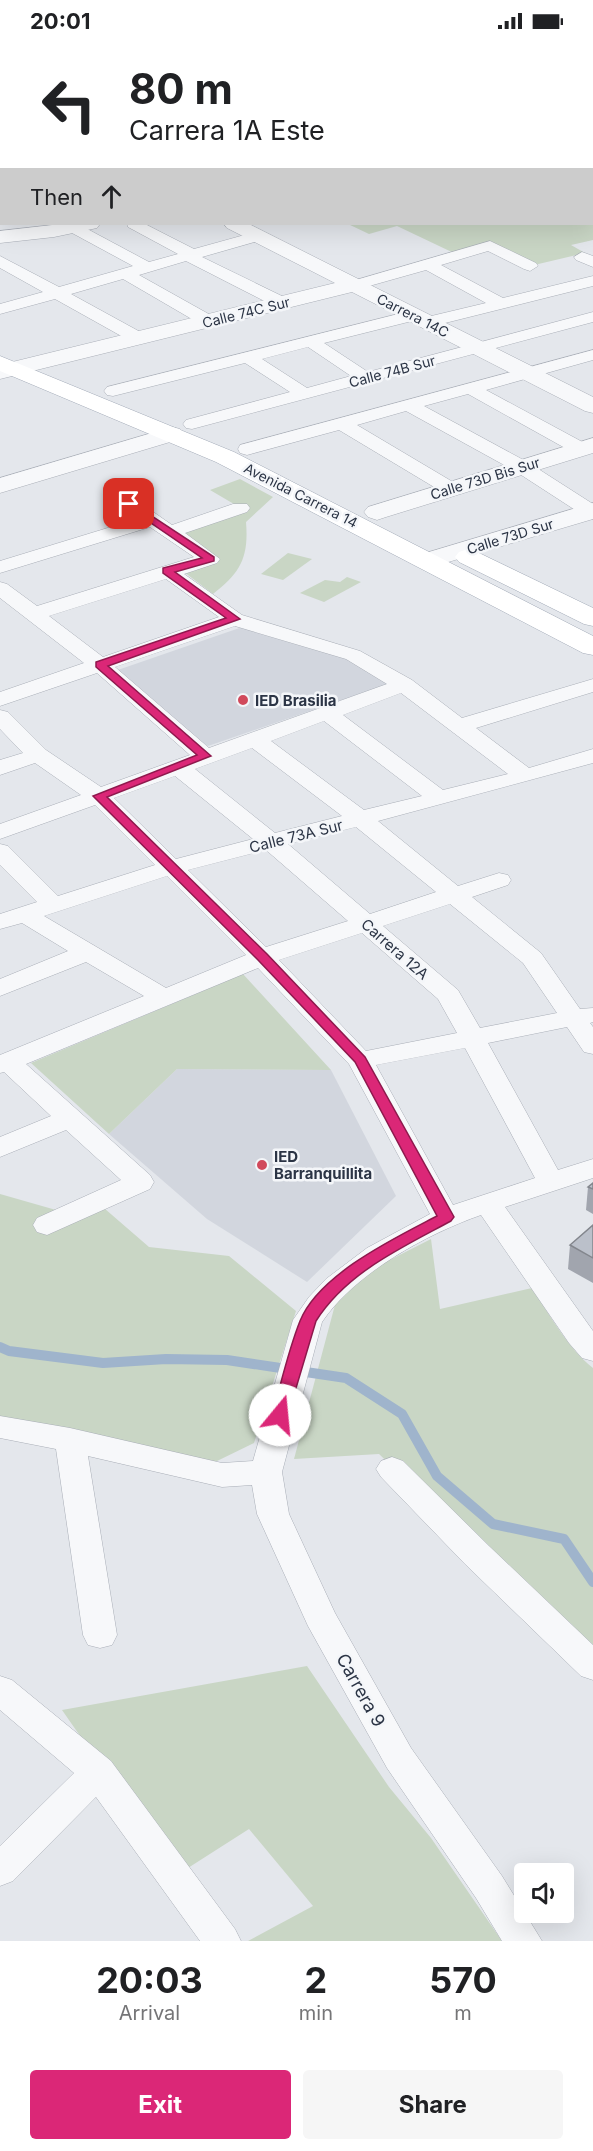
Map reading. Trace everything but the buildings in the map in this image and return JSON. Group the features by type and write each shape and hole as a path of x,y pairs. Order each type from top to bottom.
{"main road":[{"name":"Avenida Carrera 14","path":"0,346 113,391 182,429 225,457 593,647"},
{"name":"Avenida Carrera 14","path":"5,368 247,449 457,552 587,610"}],"street":[{"path":"0,237 77,225 148,267"},
{"path":"136,225 282,303"},
{"name":"Carrera 14C","path":"236,225 528,373 589,400"},
{"path":"0,309 259,236"},
{"name":"Calle 74C Sur","path":"5,368 39,362 355,285 490,246 560,289"},
{"path":"0,261 138,338"},
{"path":"428,264 501,304"},
{"path":"125,274 208,321"},
{"path":"113,391 310,341 501,304 593,280"},
{"name":"Calle 74B Sur","path":"0,486 182,429 593,317"},
{"path":"310,341 366,378"},
{"path":"247,449 593,355"},
{"path":"248,357 305,394"},
{"path":"470,388 587,447"},
{"path":"408,405 522,467 592,512"},
{"path":"341,423 451,489"},
{"name":"Calle 73D Bis Sur","path":"376,512 587,447"},
{"path":"34,614 210,559 129,504"},
{"path":"0,567 240,508"},
{"name":"Calle 73D Sur","path":"428,561 592,512"},
{"path":"167,571 235,619 353,655 404,685 526,776"},
{"path":"0,588 100,665 205,756"},
{"path":"0,699 235,619"},
{"path":"0,832 404,685"},
{"path":"459,726 593,685"},
{"path":"327,712 439,798"},
{"path":"0,717 38,755 99,796 262,957 360,1060 446,1217"},
{"path":"254,739 361,819 532,958 584,1016 593,1046"},
{"path":"0,768 38,755"},
{"name":"Calle 73A Sur","path":"0,922 172,867 526,776 593,756"},
{"name":"Carrera 12A","path":"177,766 271,842 449,995 551,1182"},
{"path":"0,851 53,905"},
{"path":"46,1225 140,1182 69,1118 4,1064 262,957 499,880"},
{"path":"24,914 165,998"},
{"path":"0,988 88,952"},
{"path":"360,1060 584,1016"},
{"path":"0,1148 69,1118"},
{"name":"Carrera 9","path":"523,1941 489,1887 399,1758 320,1617 273,1514 266,1472 308,1320 319,1304 356,1270 399,1241 446,1217 593,1168"},
{"path":"488,1203 580,1336 593,1350"},
{"path":"0,1427 70,1440 222,1475 266,1472"},
{"path":"70,1440 100,1635"},
{"path":"392,1469 477,1555 593,1666"},
{"path":"0,1690 98,1772 222,1941"},
{"path":"0,1870 98,1772"}],"shaded area":[{"name":"IED Brasilia","path":"251,624 355,662 388,684 208,746 163,716 112,672"},
{"name":"IED Barranquillita","path":"177,1069 331,1070 396,1196 307,1282 207,1219 109,1134"}],"green space":[{"path":"350,225 593,225 593,240 571,245 585,253 530,266 490,247 458,255 397,226 369,234"},
{"path":"240,479 273,497 246,522 246,545 241,564 230,579 213,594 184,572 219,561 176,529 239,507 210,490"},
{"path":"288,553 312,559 283,580 261,574"},
{"path":"347,577 361,582 324,602 300,593 325,580 340,582"},
{"path":"243,974 331,1070 177,1069 109,1134 31,1063"},
{"path":"0,1194 70,1214 97,1202 149,1247 229,1256 296,1311 254,1443 215,1462 0,1420"},
{"path":"431,1239 440,1309 532,1288 567,1341 593,1368 593,1658 379,1454 294,1459 336,1301 376,1267"},
{"path":"307,1666 389,1787 431,1838 502,1941 248,1941 313,1906 249,1829 177,1875 62,1710"}],"waterway":[{"path":"0,1347 9,1351 103,1363 166,1359 227,1360 287,1369"},
{"path":"299,1371 346,1378 402,1414 437,1476 493,1524 564,1539 593,1582"}],"place":[{"name":"IED Brasilia","path":"243,700"},
{"name":"IED Barranquillita","path":"262,1165"}],"route":[{"path":"129,504 210,559 167,571 235,619 100,665 205,756 99,796 262,957 360,1060 446,1217 377,1255 336,1286 319,1304 308,1320 280,1415"}]}
